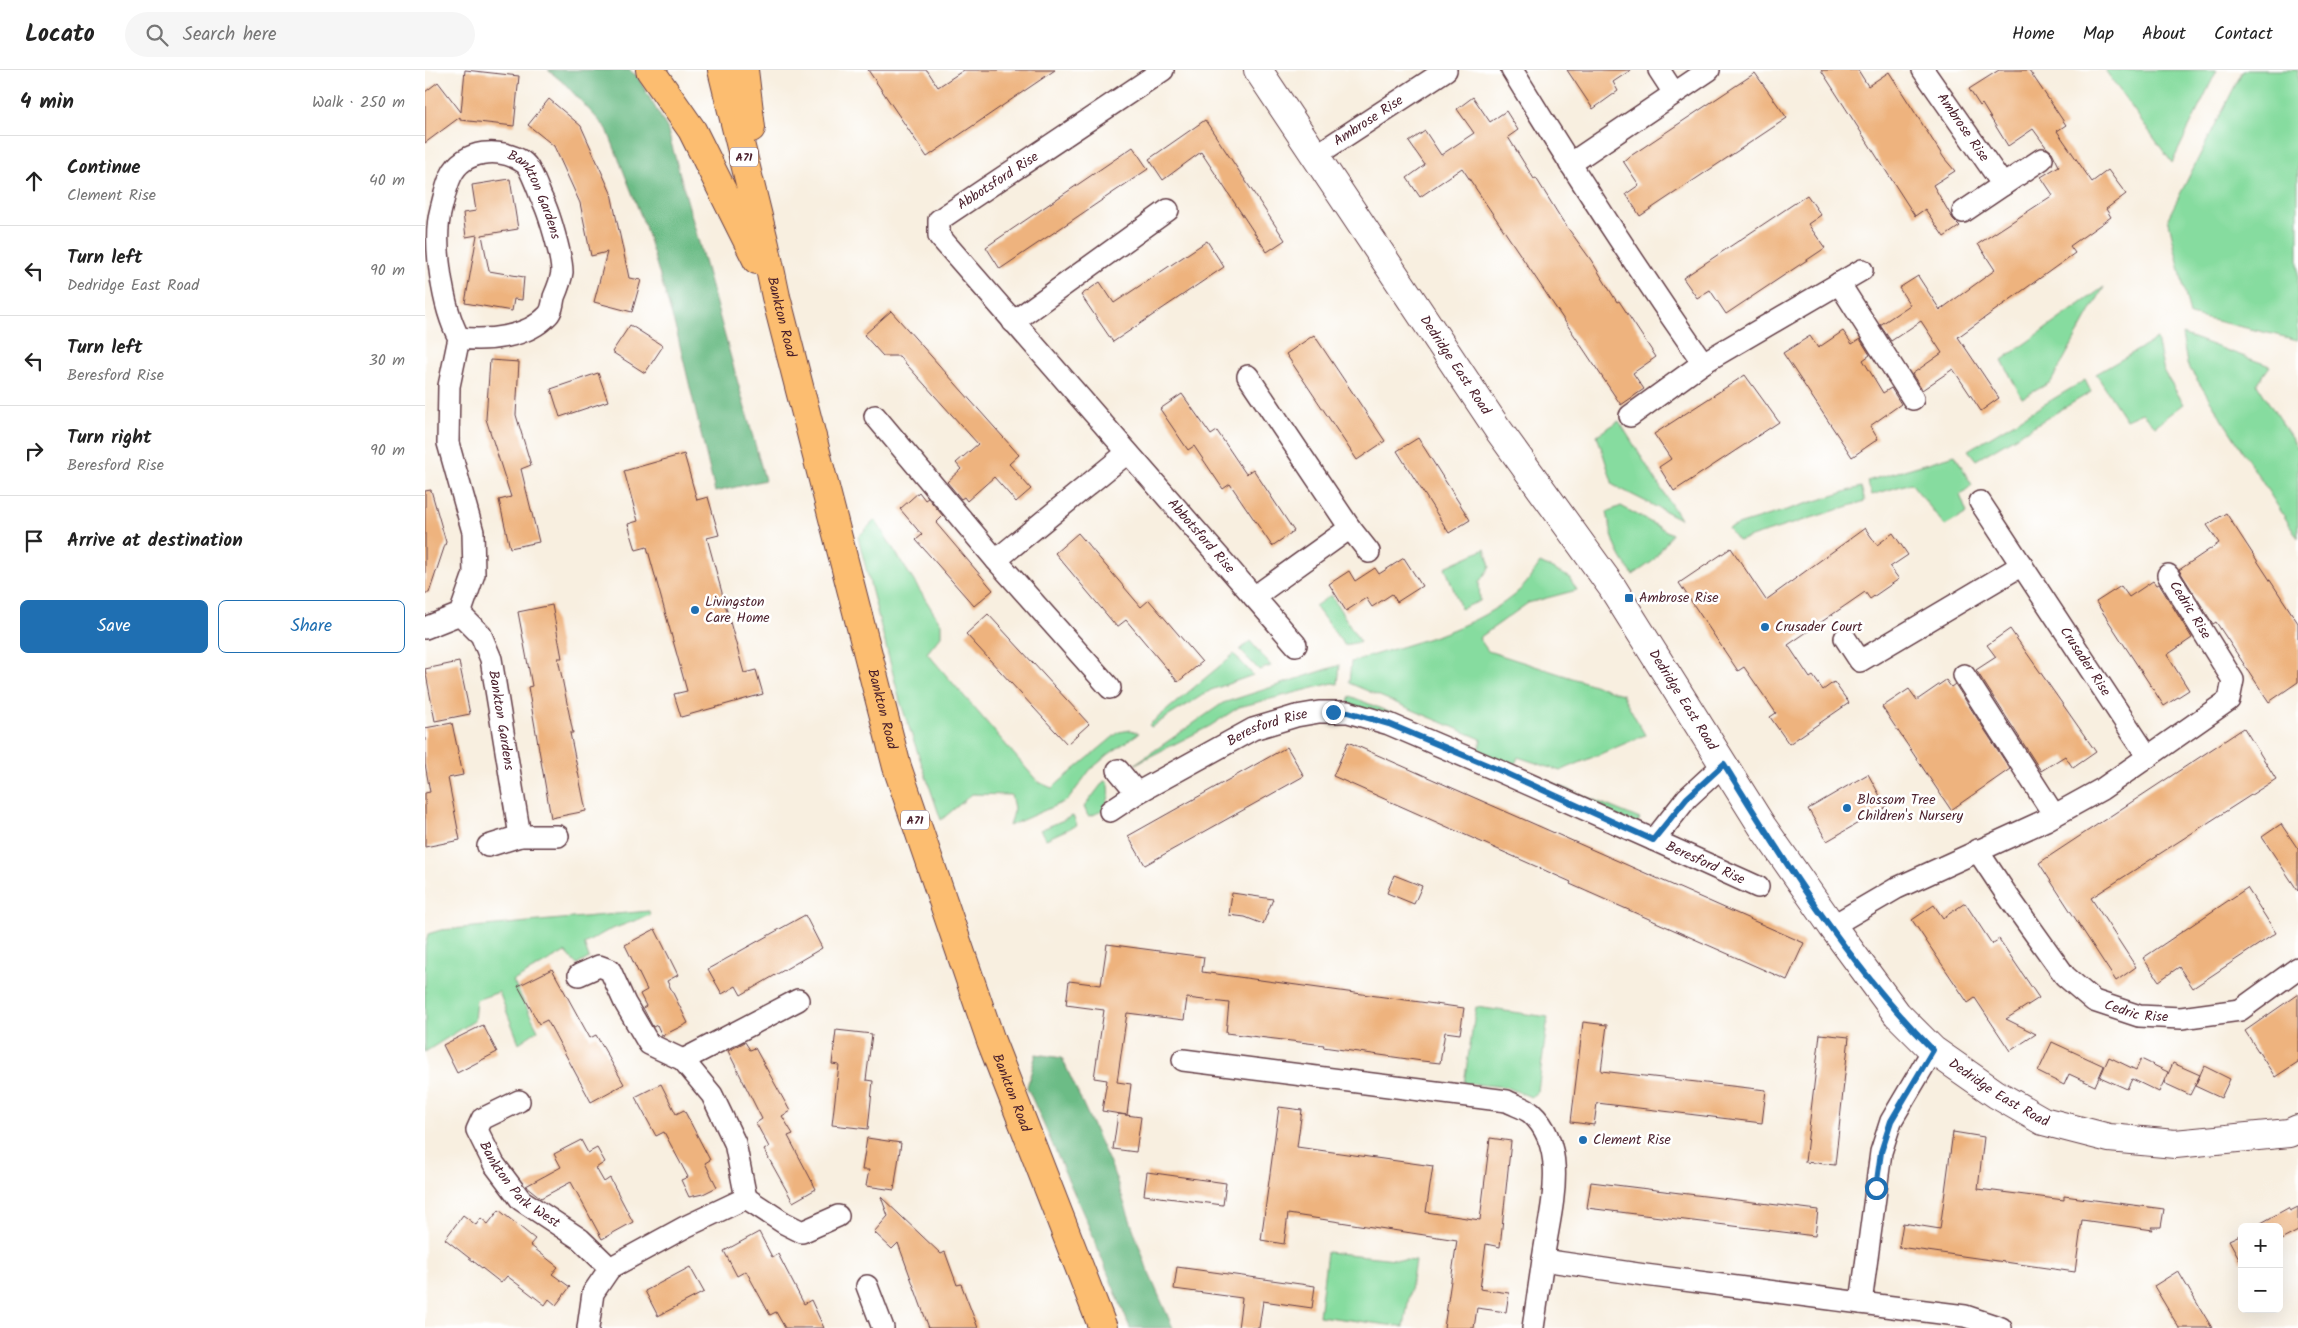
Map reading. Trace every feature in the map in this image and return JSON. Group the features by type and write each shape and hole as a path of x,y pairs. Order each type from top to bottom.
{"main road":[{"path":"651,70 692,130 776,297"},
{"name":"Bankton Road","path":"722,70 765,244 776,297 897,767 991,1041 1103,1328"},
{"path":"744,70 765,244"}],"street":[{"name":"Abbotsford Rise","path":"1163,70 939,220 939,236 1296,645"},
{"name":"Dedridge East Road","path":"1258,70 1497,428 1611,587 1762,826 1897,1014 1933,1050 1996,1094 2043,1121 2109,1138 2175,1144 2289,1133 2298,1130"},
{"name":"Ambrose Rise","path":"1315,156 1446,70"},
{"path":"1512,70 1640,272 1703,363"},
{"path":"1659,70 1674,93"},
{"path":"1570,164 1709,70"},
{"name":"Ambrose Rise","path":"1923,70 2003,185"},
{"name":"Bankton Gardens","path":"503,152 525,163 549,213 562,272 549,314 534,326 506,338 480,340 459,338 450,322 444,294 439,263 439,217 451,175 463,161 478,153 503,152"},
{"path":"1963,212 2041,160"},
{"path":"1013,322 1168,210"},
{"path":"1630,416 1703,363 1861,270"},
{"path":"1839,282 1913,399"},
{"path":"425,628 460,614 474,574 473,532 459,489 448,443 449,386 459,338"},
{"path":"1248,376 1350,528 1369,552"},
{"path":"875,416 996,560 1109,688"},
{"path":"996,560 1127,453"},
{"name":"Crusader Rise","path":"1981,502 2148,757"},
{"path":"1253,597 1350,528"},
{"path":"1845,638 1860,661 2022,565"},
{"name":"Cedric Rise","path":"1832,926 1897,888 2055,815 2102,789 2229,700 2233,680 2168,575"},
{"name":"Bankton Gardens","path":"460,614 481,635 491,659 520,836"},
{"path":"1964,675 2055,815"},
{"name":"Beresford Rise","path":"1110,811 1137,793 1253,729 1311,713 1348,712 1389,724 1499,770 1758,887"},
{"name":"Beresford Rise","path":"1653,840 1687,798 1724,764"},
{"path":"1118,770 1137,793"},
{"path":"489,846 520,836 558,836"},
{"name":"Cedric Rise","path":"1977,850 2065,976 2094,1001 2139,1016 2181,1018 2240,1010 2298,968"},
{"path":"579,975 599,966 610,970 625,1003 649,1044 683,1060 712,1095 735,1143 747,1198 803,1232 838,1216"},
{"path":"683,1060 799,1000"},
{"path":"1861,1303 1881,1152 1891,1121 1933,1050"},
{"path":"1183,1060 1507,1102 1530,1112 1548,1133 1554,1158 1553,1188 1533,1328"},
{"name":"Bankton Park West","path":"519,1101 482,1119 477,1130 494,1164 521,1200 580,1239 610,1268"},
{"path":"587,1328 593,1292 610,1268 685,1227 747,1198"},
{"path":"1543,1260 1965,1316 2001,1328"},
{"path":"867,1286 883,1328"}],"green space":[{"path":"548,70 629,70 637,76 667,128 765,480 715,492 677,333 645,226 607,129 565,84"},
{"path":"2105,70 2217,70 2172,163"},
{"path":"2243,70 2298,70 2298,340 2190,315 2168,218"},
{"path":"2104,287 2051,382 2022,398 2002,360"},
{"path":"2182,334 2270,366 2257,384 2298,449 2298,538 2187,364"},
{"path":"2157,339 2164,372 2184,404 2155,426 2142,413 2126,420 2096,374"},
{"path":"2085,380 2091,392 1976,460 1968,450"},
{"path":"1619,421 1680,519 1613,485 1597,435"},
{"path":"1955,455 1972,485 1960,495 1967,513 1945,526 1911,483 1872,495 1867,481"},
{"path":"1861,487 1865,501 1738,541 1728,528"},
{"path":"1621,506 1672,534 1653,561 1633,575 1615,545 1607,512"},
{"path":"875,520 941,624 941,636 927,653 1038,782 1052,788 1119,732 1131,730 1139,733 1090,770 1068,800 1009,826 1014,808 1011,795 972,794 941,820 900,701 858,537"},
{"path":"1485,549 1490,567 1479,582 1480,601 1461,609 1445,567"},
{"path":"1540,563 1569,577 1577,590 1528,603 1479,638 1488,651 1622,694 1645,735 1560,771 1518,757 1514,767 1640,819 1636,825 1348,703 1350,696 1479,749 1481,739 1349,683 1351,662 1441,634 1484,615 1504,603 1522,588"},
{"path":"1331,595 1360,642 1344,645 1315,606"},
{"path":"1250,641 1271,666 1259,670 1240,650"},
{"path":"1234,654 1253,675 1211,690 1151,727 1149,725"},
{"path":"1340,665 1338,684 1333,683 1239,707 1210,726 1135,764 1223,703"},
{"path":"1104,781 1108,782 1109,788 1106,804 1099,812 1088,816 1084,807"},
{"path":"1073,816 1077,825 1046,839 1040,830"},
{"path":"649,911 650,915 607,931 584,944 589,958 577,965 565,952 513,981 538,1030 519,1043 499,992 476,1000 474,1021 425,1052 425,947 428,934 441,930"},
{"path":"1476,1007 1548,1017 1538,1091 1531,1097 1506,1087 1464,1083"},
{"path":"1036,1054 1062,1058 1112,1168 1148,1271 1173,1328 1130,1328 1087,1222 1027,1087"},
{"path":"1327,1252 1415,1261 1404,1327 1319,1316"}],"building":[{"path":"465,70 519,76 514,126 460,120 460,117 425,143 425,92 438,82 461,112"},
{"path":"868,70 927,70 938,87 964,70 1055,70 927,157"},
{"path":"1567,70 1631,70 1613,82 1618,91 1593,109"},
{"path":"1821,70 1858,70 1868,86 1889,72 1944,158 1955,171 1933,185 1953,219 1960,226 1944,237 1925,209 1915,216"},
{"path":"1999,70 2029,70 2066,125 2057,131 2092,182 2108,170 2126,194 2106,209 2111,217 2070,246 2075,253 1958,337 1999,398 1981,411 1953,369 1922,390 1912,374 1942,353 1921,321 1891,341 1880,325 1910,305 1899,288 1918,276 1940,310 1995,270 1978,244 2053,195 2041,177 2059,166 2052,152 2033,129 2008,146 1982,104 1980,106 1969,89"},
{"path":"1755,73 1787,118 1640,216 1626,194 1639,185 1623,161"},
{"path":"1473,97 1490,122 1506,111 1518,130 1508,137 1534,179 1536,178 1562,220 1656,357 1633,373 1644,389 1621,405 1462,168 1420,197 1407,178 1425,165 1409,142 1425,131 1441,155 1474,133 1457,109"},
{"path":"549,99 581,126 611,193 629,278 641,280 632,312 594,302 607,252 591,256 580,203 554,146 528,125"},
{"path":"1205,120 1285,240 1267,252 1201,152 1163,180 1149,159"},
{"path":"1133,147 1148,169 1000,269 986,247"},
{"path":"510,179 518,229 482,235 489,271 524,277 522,300 514,299 512,311 465,303 477,235 466,237 463,213 476,211 472,185"},
{"path":"1807,195 1821,215 1808,224 1825,248 1726,314 1710,290 1697,298 1683,278"},
{"path":"1207,241 1224,267 1113,342 1081,295 1100,282 1114,303"},
{"path":"891,311 1019,455 1009,464 1031,489 1016,502 994,477 967,501 964,497 961,499 947,482 961,469 956,463 978,444 899,356 883,356 864,335"},
{"path":"630,325 663,346 645,373 612,352"},
{"path":"1843,331 1852,344 1860,339 1870,355 1863,360 1883,393 1891,388 1901,404 1870,426 1878,439 1852,457 1783,353 1810,336 1818,348"},
{"path":"1314,335 1385,441 1357,460 1286,354"},
{"path":"490,360 519,362 516,415 531,465 521,469 539,542 510,548 499,500 511,497 486,419"},
{"path":"598,373 608,401 560,417 551,389"},
{"path":"1745,375 1779,422 1674,491 1659,467 1671,459 1654,434"},
{"path":"1182,394 1211,435 1217,431 1246,474 1253,469 1294,531 1272,546 1230,484 1223,489 1194,446 1188,450 1160,409"},
{"path":"1418,438 1470,520 1449,533 1397,451"},
{"name":"Livingston Care Home","path":"684,454 697,500 708,497 719,535 707,538 744,673 756,670 763,694 681,717 674,694 687,691 647,547 636,550 628,524 638,521 624,471"},
{"path":"431,490 446,542 429,593 425,593 425,491"},
{"path":"919,492 925,500 928,498 943,516 936,523 993,590 974,606 916,540 922,535 900,509"},
{"path":"2226,513 2298,623 2298,682 2269,702 2216,622 2213,624 2179,570 2219,543 2207,525"},
{"name":"Crusader Court","path":"1865,528 1877,545 1893,533 1908,555 1890,567 1899,579 1870,599 1865,592 1788,645 1810,678 1813,676 1823,690 1834,682 1849,703 1789,744 1770,717 1776,713 1744,667 1738,671 1679,583 1731,548 1766,600"},
{"path":"1078,533 1141,607 1149,600 1202,662 1178,682 1126,620 1117,627 1055,553"},
{"path":"1404,558 1422,586 1397,602 1392,594 1372,607 1366,598 1346,611 1329,584 1349,571 1355,581 1375,568 1379,574"},
{"path":"2153,581 2156,585 2159,584 2192,638 2167,655 2189,690 2164,706 2096,602 2121,586 2129,597"},
{"path":"552,605 562,658 558,658 573,733 570,733 586,811 551,818 528,687 532,686 518,612"},
{"path":"988,614 1089,724 1067,744 966,634"},
{"path":"2010,629 2096,752 2073,768 2065,756 2041,771 1976,670 1996,657 1987,645"},
{"path":"459,662 470,714 435,721 425,669"},
{"path":"1946,680 1951,687 1955,684 2010,769 1951,810 1882,707 1909,689 1917,700"},
{"path":"452,723 463,775 448,778 460,840 425,847 425,793 430,792 425,764 425,728"},
{"path":"2244,728 2276,779 2091,898 2136,967 2116,981 2039,863"},
{"path":"1348,742 1804,943 1787,980 1333,776"},
{"path":"1287,747 1304,776 1145,865 1128,836"},
{"name":"Blossom Tree Children's Nursery","path":"1868,774 1886,807 1827,841 1808,809"},
{"path":"2281,824 2298,849 2298,891 2262,837"},
{"path":"1394,875 1422,886 1414,904 1387,893"},
{"path":"2247,888 2276,933 2193,988 2179,967 2159,981 2143,958"},
{"path":"1232,893 1273,899 1263,924 1245,917 1229,915"},
{"path":"1965,903 1992,944 1999,939 2039,998 2006,1019 2036,1034 2010,1051 1975,998 1968,1003 1912,920 1934,905 1943,918"},
{"path":"805,915 822,948 741,995 736,986 722,994 708,969"},
{"path":"655,929 678,975 667,981 688,1023 662,1036 657,1025 653,1027 643,1008 646,1006 640,994 647,990 625,945"},
{"path":"1107,944 1204,957 1202,972 1464,1008 1460,1034 1445,1032 1440,1063 1422,1061 1323,1047 1324,1045 1226,1033 1229,1003 1187,998 1184,1020 1127,1013 1117,1082 1131,1084 1127,1115 1102,1111 1107,1080 1094,1078 1104,1010 1066,1005 1069,981 1101,985"},
{"path":"552,969 590,1038 596,1035 624,1084 591,1102 547,1020 539,1024 518,986"},
{"path":"2298,994 2298,1062 2275,1077 2245,1031"},
{"path":"1583,1022 1607,1025 1601,1071 1766,1090 1762,1123 1597,1103 1594,1125 1571,1122"},
{"path":"483,1025 497,1052 457,1073 443,1045"},
{"path":"836,1030 872,1034 866,1080 873,1081 868,1129 832,1125 839,1065 832,1064"},
{"path":"1820,1034 1849,1037 1835,1165 1805,1162"},
{"path":"745,1042 750,1050 755,1048 790,1111 782,1116 793,1134 788,1136 816,1189 793,1202 764,1150 769,1147 756,1123 762,1119 728,1051"},
{"path":"2052,1042 2104,1066 2095,1086 2069,1074 2064,1085 2038,1072"},
{"path":"2109,1057 2136,1070 2141,1059 2168,1072 2159,1092 2132,1079 2127,1089 2100,1077"},
{"path":"2173,1063 2200,1075 2190,1095 2164,1083"},
{"path":"2204,1066 2230,1079 2221,1098 2195,1086"},
{"path":"661,1084 676,1114 684,1110 710,1160 705,1163 717,1187 703,1194 689,1197 681,1180 688,1177 664,1132 656,1136 635,1097"},
{"path":"1279,1107 1302,1110 1297,1147 1433,1166 1426,1212 1480,1220 1490,1138 1511,1141 1500,1247 1486,1244 1480,1289 1509,1293 1506,1312 1477,1308 1474,1328 1444,1328 1457,1240 1288,1214 1284,1244 1261,1240"},
{"path":"1118,1114 1141,1117 1136,1152 1113,1149"},
{"path":"1953,1132 1984,1137 1978,1189 2064,1200 2064,1196 2164,1209 2161,1227 2151,1227 2153,1230 2082,1220 2075,1272 1899,1247 1903,1223 1940,1229"},
{"path":"867,1138 901,1143 894,1190 866,1186 869,1170 862,1170"},
{"path":"581,1140 588,1153 597,1148 605,1162 596,1168 604,1182 610,1178 633,1222 602,1239 571,1182 541,1198 526,1186 561,1167 554,1154"},
{"path":"1147,1172 1226,1183 1223,1205 1144,1195"},
{"path":"1591,1182 1818,1210 1815,1236 1587,1208"},
{"path":"881,1197 941,1254 945,1252 957,1285 961,1284 978,1328 929,1328 898,1243 892,1249 874,1232 888,1216"},
{"path":"2298,1207 2298,1231 2283,1239 2283,1223 2261,1223 2288,1208 2290,1211"},
{"path":"499,1210 535,1239 530,1245 558,1267 552,1274 570,1287 556,1305 549,1299 545,1305 507,1276 501,1283 445,1239 463,1215 476,1225 481,1218 488,1224"},
{"path":"759,1232 772,1257 778,1254 804,1304 811,1300 824,1328 785,1328 776,1312 770,1315 746,1271 737,1276 724,1251"},
{"path":"2238,1236 2238,1256 2229,1240"},
{"path":"690,1267 704,1292 658,1316 645,1291"},
{"path":"1177,1267 1315,1286 1312,1308 1263,1301 1259,1328 1238,1328 1242,1298 1174,1289"},
{"path":"2178,1271 2212,1328 2179,1328 2154,1286"}],"place":[{"name":"Ambrose Rise","path":"1629,598"},
{"name":"Livingston Care Home","path":"695,610"},
{"name":"Crusader Court","path":"1765,627"},
{"name":"Blossom Tree Children's Nursery","path":"1847,808"},
{"name":"Clement Rise","path":"1583,1140"}],"route":[{"path":"1333,712 1348,712 1389,724 1453,753 1499,770 1653,840 1687,798 1724,764 1762,826 1832,926 1897,1014 1933,1050 1891,1121 1881,1152 1876,1188"}]}
